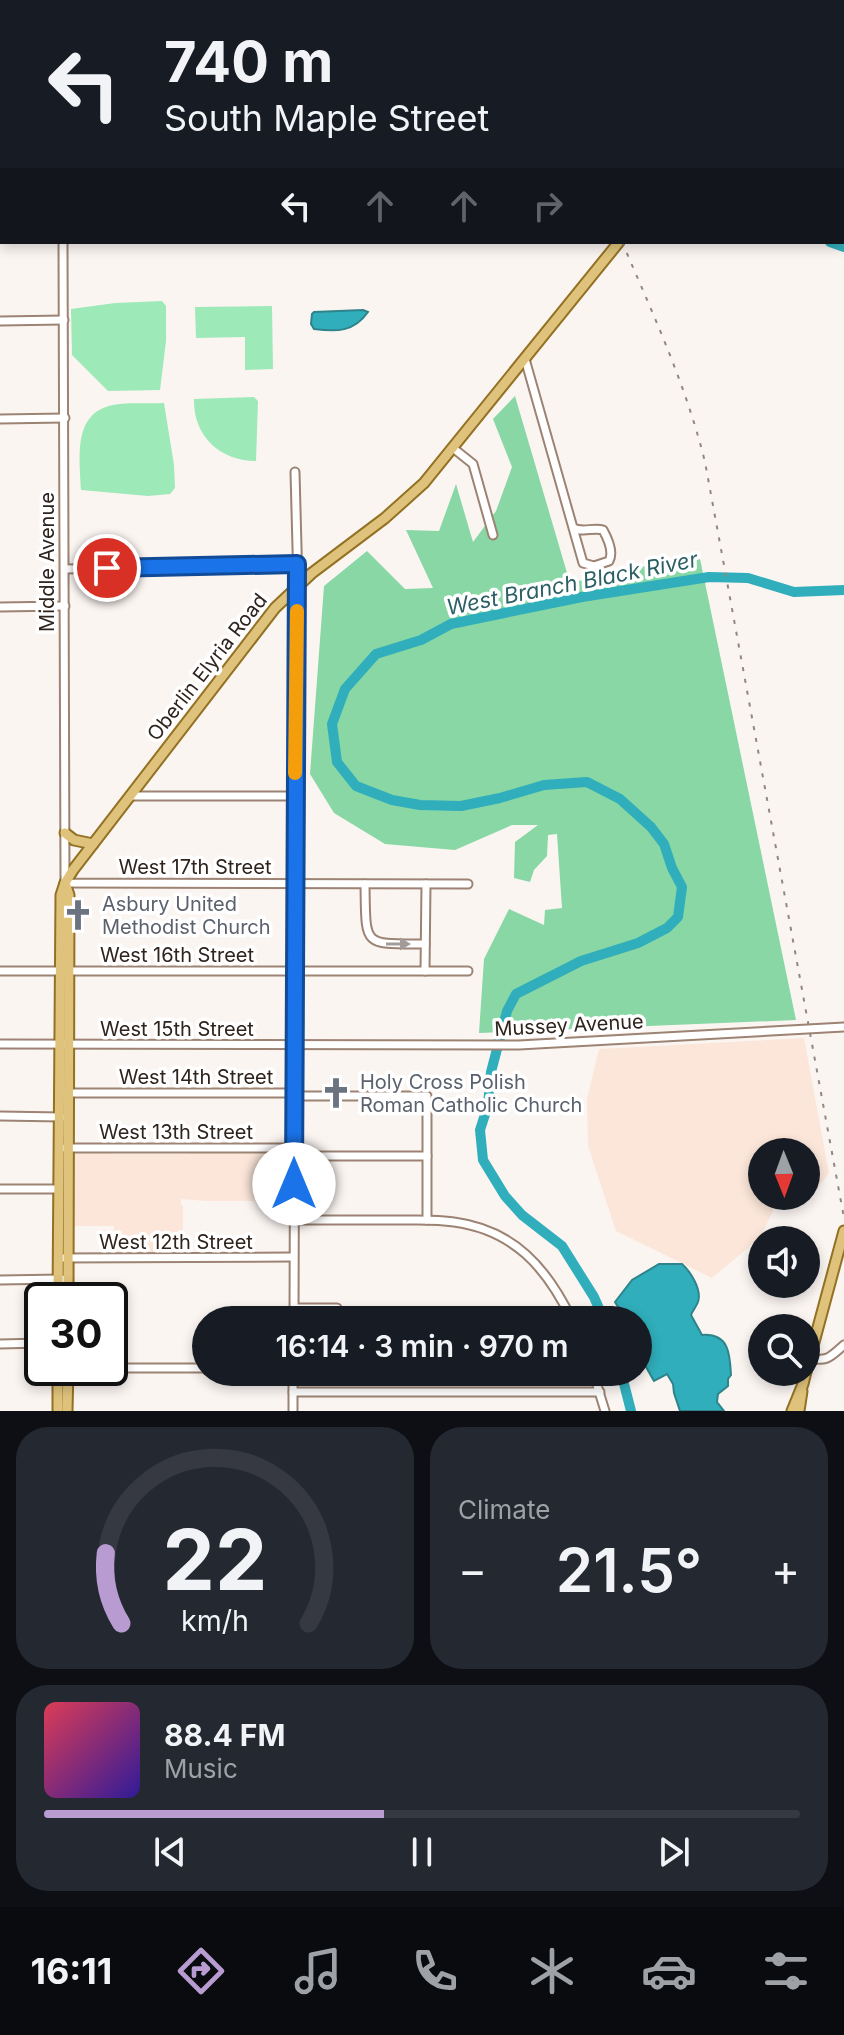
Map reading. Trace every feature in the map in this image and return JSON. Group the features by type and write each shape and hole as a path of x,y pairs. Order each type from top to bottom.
{"main road":[{"name":"Oberlin Elyria Road","path":"65,883 275,608 298,585 424,483 617,244"},
{"path":"65,833 74,840 93,844"},
{"name":"Middle Avenue","path":"64,1280 65,1093 61,895 65,883"},
{"name":"Middle Avenue","path":"64,1148 59,1189 64,1258"},
{"path":"820,1318 844,1231"},
{"path":"58,1386 58,1411"},
{"path":"67,1411 68,1386"},
{"path":"792,1411 802,1386"},
{"path":"799,1411 803,1386"}],"street":[{"name":"Middle Avenue","path":"63,244 65,883"},
{"path":"0,321 64,320"},
{"path":"525,359 573,528 584,566 609,561 612,555 605,533 600,529 583,531 573,528"},
{"path":"0,419 65,418"},
{"path":"453,448 473,464 493,535"},
{"path":"294,1306 298,585 295,472"},
{"path":"65,569 297,564"},
{"path":"0,607 65,606"},
{"path":"130,796 295,796"},
{"name":"West 17th Street","path":"65,883 468,884"},
{"path":"365,884 366,925 372,938 384,944 425,944"},
{"path":"425,971 426,884"},
{"name":"West 16th Street","path":"0,971 468,971"},
{"name":"Mussey Avenue","path":"294,1045 512,1045 844,1027"},
{"name":"West 15th Street","path":"0,1044 294,1045"},
{"name":"West 14th Street","path":"65,1093 427,1096 427,1156"},
{"path":"0,1116 65,1117"},
{"name":"West 13th Street","path":"64,1148 427,1156"},
{"path":"427,1156 427,1220"},
{"path":"0,1189 59,1189"},
{"path":"294,1220 427,1220 457,1222 481,1228 504,1238 526,1253 554,1285 565,1306"},
{"name":"West 12th Street","path":"64,1258 293,1257"},
{"path":"0,1280 64,1280"},
{"path":"0,1344 24,1343"},
{"path":"820,1359 826,1360 844,1345"},
{"path":"128,1368 192,1368"},
{"path":"293,1386 293,1411"},
{"path":"598,1386 605,1411"},
{"path":"293,1392 600,1392"}],"shaded area":[{"path":"804,1038 829,1173 820,1185 820,1138 748,1138 748,1210 773,1210 766,1226 748,1226 748,1248 712,1278 616,1231 588,1146 587,1099 599,1049"},
{"path":"109,1151 114,1154 187,1154 195,1151 285,1151 290,1154 290,1198 285,1201 181,1199 183,1252 187,1255 112,1256 114,1226 72,1226 73,1155"}],"green space":[{"path":"162,301 166,306 166,341 160,390 108,391 72,355 71,309"},
{"path":"272,306 273,369 245,370 245,337 196,338 195,307"},
{"path":"515,396 570,583 699,554 796,1020 479,1033 484,959 509,909 544,925 545,910 562,908 557,834 548,835 547,856 534,870 530,882 514,878 515,842 538,825 512,825 455,850 385,844 334,813 310,774 324,586 367,551 405,589 433,588 406,530 439,531 456,484 473,542 496,511 512,467 493,419"},
{"path":"254,397 258,401 256,461 231,457 211,444 204,435 198,424 194,399"},
{"path":"164,403 174,465 175,488 170,494 148,496 81,490 81,438 91,417 113,405"}],"water":[{"path":"314,312 368,312 363,319 344,329 314,329 311,324"},
{"path":"659,1264 682,1264 689,1272 699,1297 691,1315 702,1335 718,1337 723,1341 730,1360 728,1386 718,1394 717,1402 724,1411 680,1411 667,1374 654,1381 652,1306 617,1306 615,1302 632,1280"}],"waterway":[{"name":"West Branch Black River","path":"836,244 844,247"},
{"name":"West Branch Black River","path":"598,1306 562,1246 522,1215 505,1196 483,1160 480,1130 507,1011 516,994 581,961 638,943 667,928 678,917 682,887 664,844 651,827 620,799 587,782 544,785 461,806 420,805 392,800 356,786 337,762 332,724 345,689 376,654 421,640 451,624 582,597 709,577 748,578 794,592 844,590"},
{"name":"West Branch Black River","path":"625,1386 631,1411"}],"railway":[{"path":"623,244 679,378 705,462 844,1218"}],"slow traffic":[{"path":"295,773 297,611"}],"place":[{"name":"Asbury United Methodist Church","path":"78,915"},
{"name":"Holy Cross Polish Roman Catholic Church","path":"336,1093"}],"route":[{"path":"107,568 297,564 294,1184"}]}
